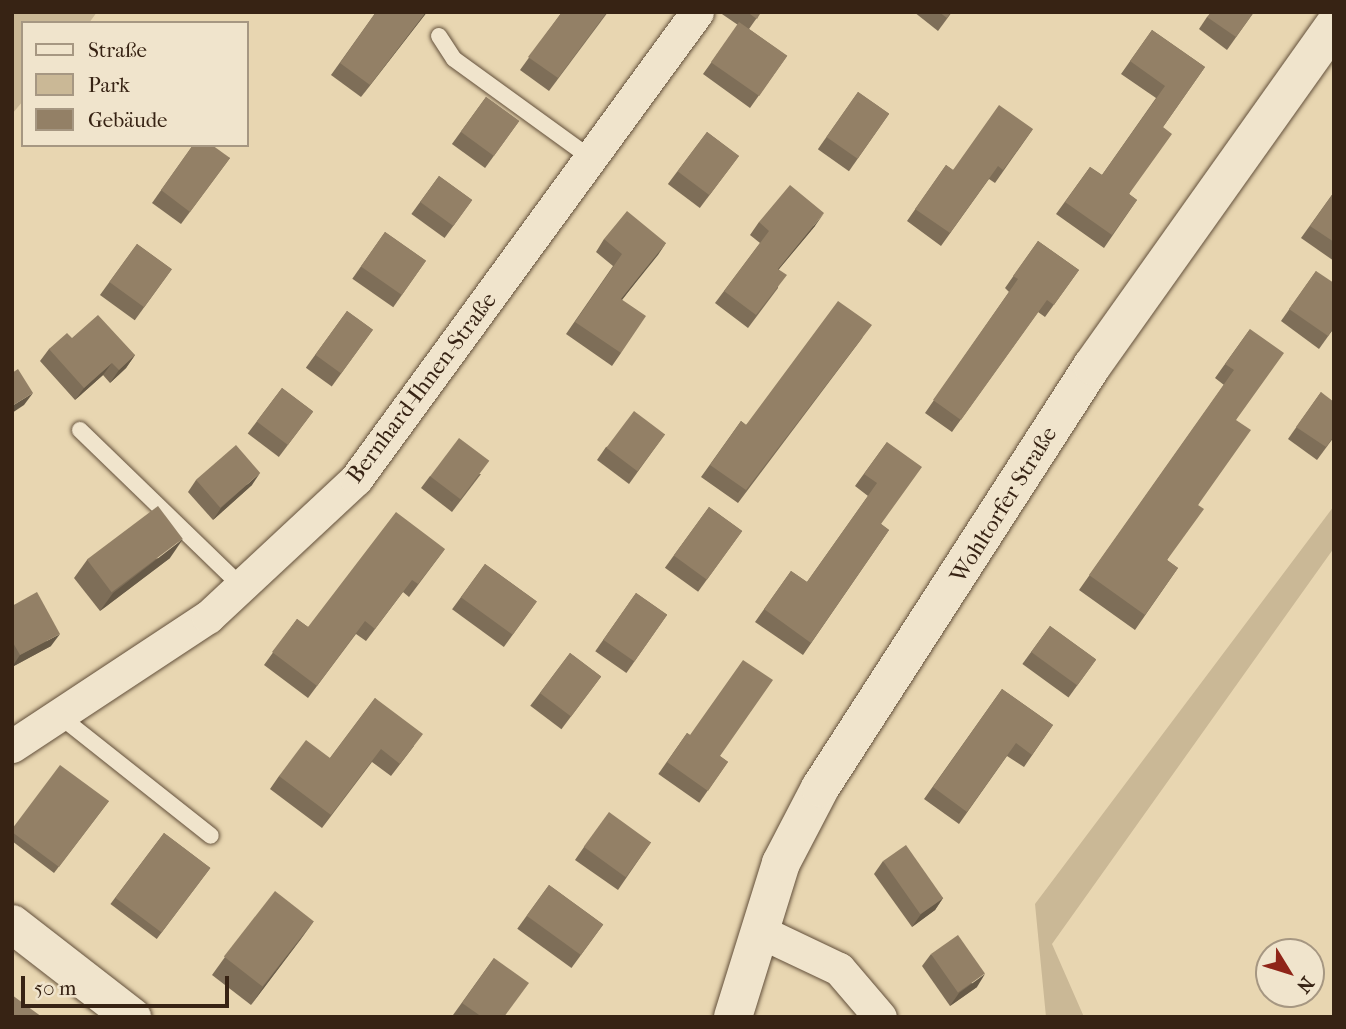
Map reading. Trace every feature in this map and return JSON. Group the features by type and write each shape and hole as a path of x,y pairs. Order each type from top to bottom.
{"street":[{"name":"Bernhard-Ihnen-Straße","path":"15,737 61,717 208,617 356,479 697,12"},
{"name":"Wohltorfer Straße","path":"733,1017 781,863 820,789 1092,366 1334,25"},
{"path":"12,924 132,1017"},
{"path":"761,932 839,969 880,1017"}],"lane":[{"path":"439,36 454,59 592,159"},
{"path":"80,430 242,587"},
{"path":"61,717 211,836"}],"green space":[{"path":"12,12 97,12 90,21 21,21 21,103 12,114"},
{"path":"1334,506 1334,548 1052,944 1084,1017 1046,1017 1035,904"}],"building":[{"path":"376,12 426,12 370,85 340,63"},
{"path":"562,12 607,12 558,78 528,57"},
{"path":"747,12 761,12 757,19"},
{"path":"939,12 951,12 947,18"},
{"path":"1211,12 1254,12 1236,37 1207,17"},
{"path":"739,22 787,56 759,96 711,62"},
{"path":"1152,30 1205,67 1163,127 1172,134 1129,194 1137,200 1112,235 1065,202 1090,167 1102,175 1165,86 1130,61"},
{"path":"858,92 889,114 858,159 826,137"},
{"path":"486,97 519,121 494,156 461,132"},
{"path":"999,105 1033,129 1003,170 998,166 950,233 915,209 946,165 953,170"},
{"path":"707,132 739,156 709,195 678,171"},
{"path":"192,147 215,147 230,158 190,212 161,190"},
{"path":"439,176 472,200 453,226 420,202"},
{"path":"790,185 824,213 778,269 787,275 756,315 724,291 769,231 759,222"},
{"path":"1334,192 1334,242 1310,226"},
{"path":"627,211 666,243 621,299 646,316 621,353 575,322 622,254 604,239"},
{"path":"385,232 426,261 402,295 361,266"},
{"path":"1038,241 1079,270 1054,305 1047,300 961,420 933,400 1018,279 1013,276"},
{"path":"137,244 172,269 144,307 109,282"},
{"path":"1316,271 1334,283 1334,328 1328,336 1289,309"},
{"path":"838,301 872,325 746,490 710,465 741,421 746,425"},
{"path":"347,311 373,330 341,373 315,355"},
{"path":"98,315 135,355 119,370 112,363 84,388 49,349 67,333 72,338"},
{"path":"1250,329 1284,353 1236,420 1251,430 1198,505 1204,509 1167,560 1178,568 1145,615 1089,575 1234,370 1225,364"},
{"path":"18,369 33,393 12,406 12,373"},
{"path":"282,388 313,411 288,445 257,422"},
{"path":"1321,392 1334,402 1334,436 1326,447 1296,427"},
{"path":"634,411 665,434 637,471 606,448"},
{"path":"459,438 489,461 460,499 430,476"},
{"path":"887,442 922,467 881,524 889,530 811,643 764,609 791,571 807,582 877,483 864,474"},
{"path":"236,445 260,473 220,508 196,480"},
{"path":"158,506 183,539 112,592 87,560"},
{"path":"709,507 742,531 707,580 674,556"},
{"path":"396,512 445,549 418,584 412,580 375,629 365,621 317,686 272,652 297,619 308,627"},
{"path":"485,564 537,602 513,635 461,597"},
{"path":"37,592 60,634 20,655 12,641 12,606"},
{"path":"636,593 667,615 634,661 603,640"},
{"path":"1050,626 1096,660 1077,685 1031,652"},
{"path":"570,653 601,676 571,716 540,693"},
{"path":"743,660 773,680 720,756 728,762 708,791 667,762 687,733 690,735"},
{"path":"1002,689 1053,725 1032,755 1016,743 967,812 933,787"},
{"path":"375,698 423,734 400,764 381,749 331,815 279,776 306,740 330,758"},
{"path":"60,765 109,801 59,867 12,832 12,829"},
{"path":"609,812 651,843 626,877 584,847"},
{"path":"164,833 210,868 162,933 115,898"},
{"path":"906,845 943,898 920,914 883,861"},
{"path":"549,885 603,924 581,955 527,916"},
{"path":"275,891 314,921 263,987 224,956"},
{"path":"958,935 985,974 958,992 931,954"},
{"path":"494,958 529,983 504,1017 482,1017 462,1003"},
{"path":"12,995 42,1017 12,1017"}]}
